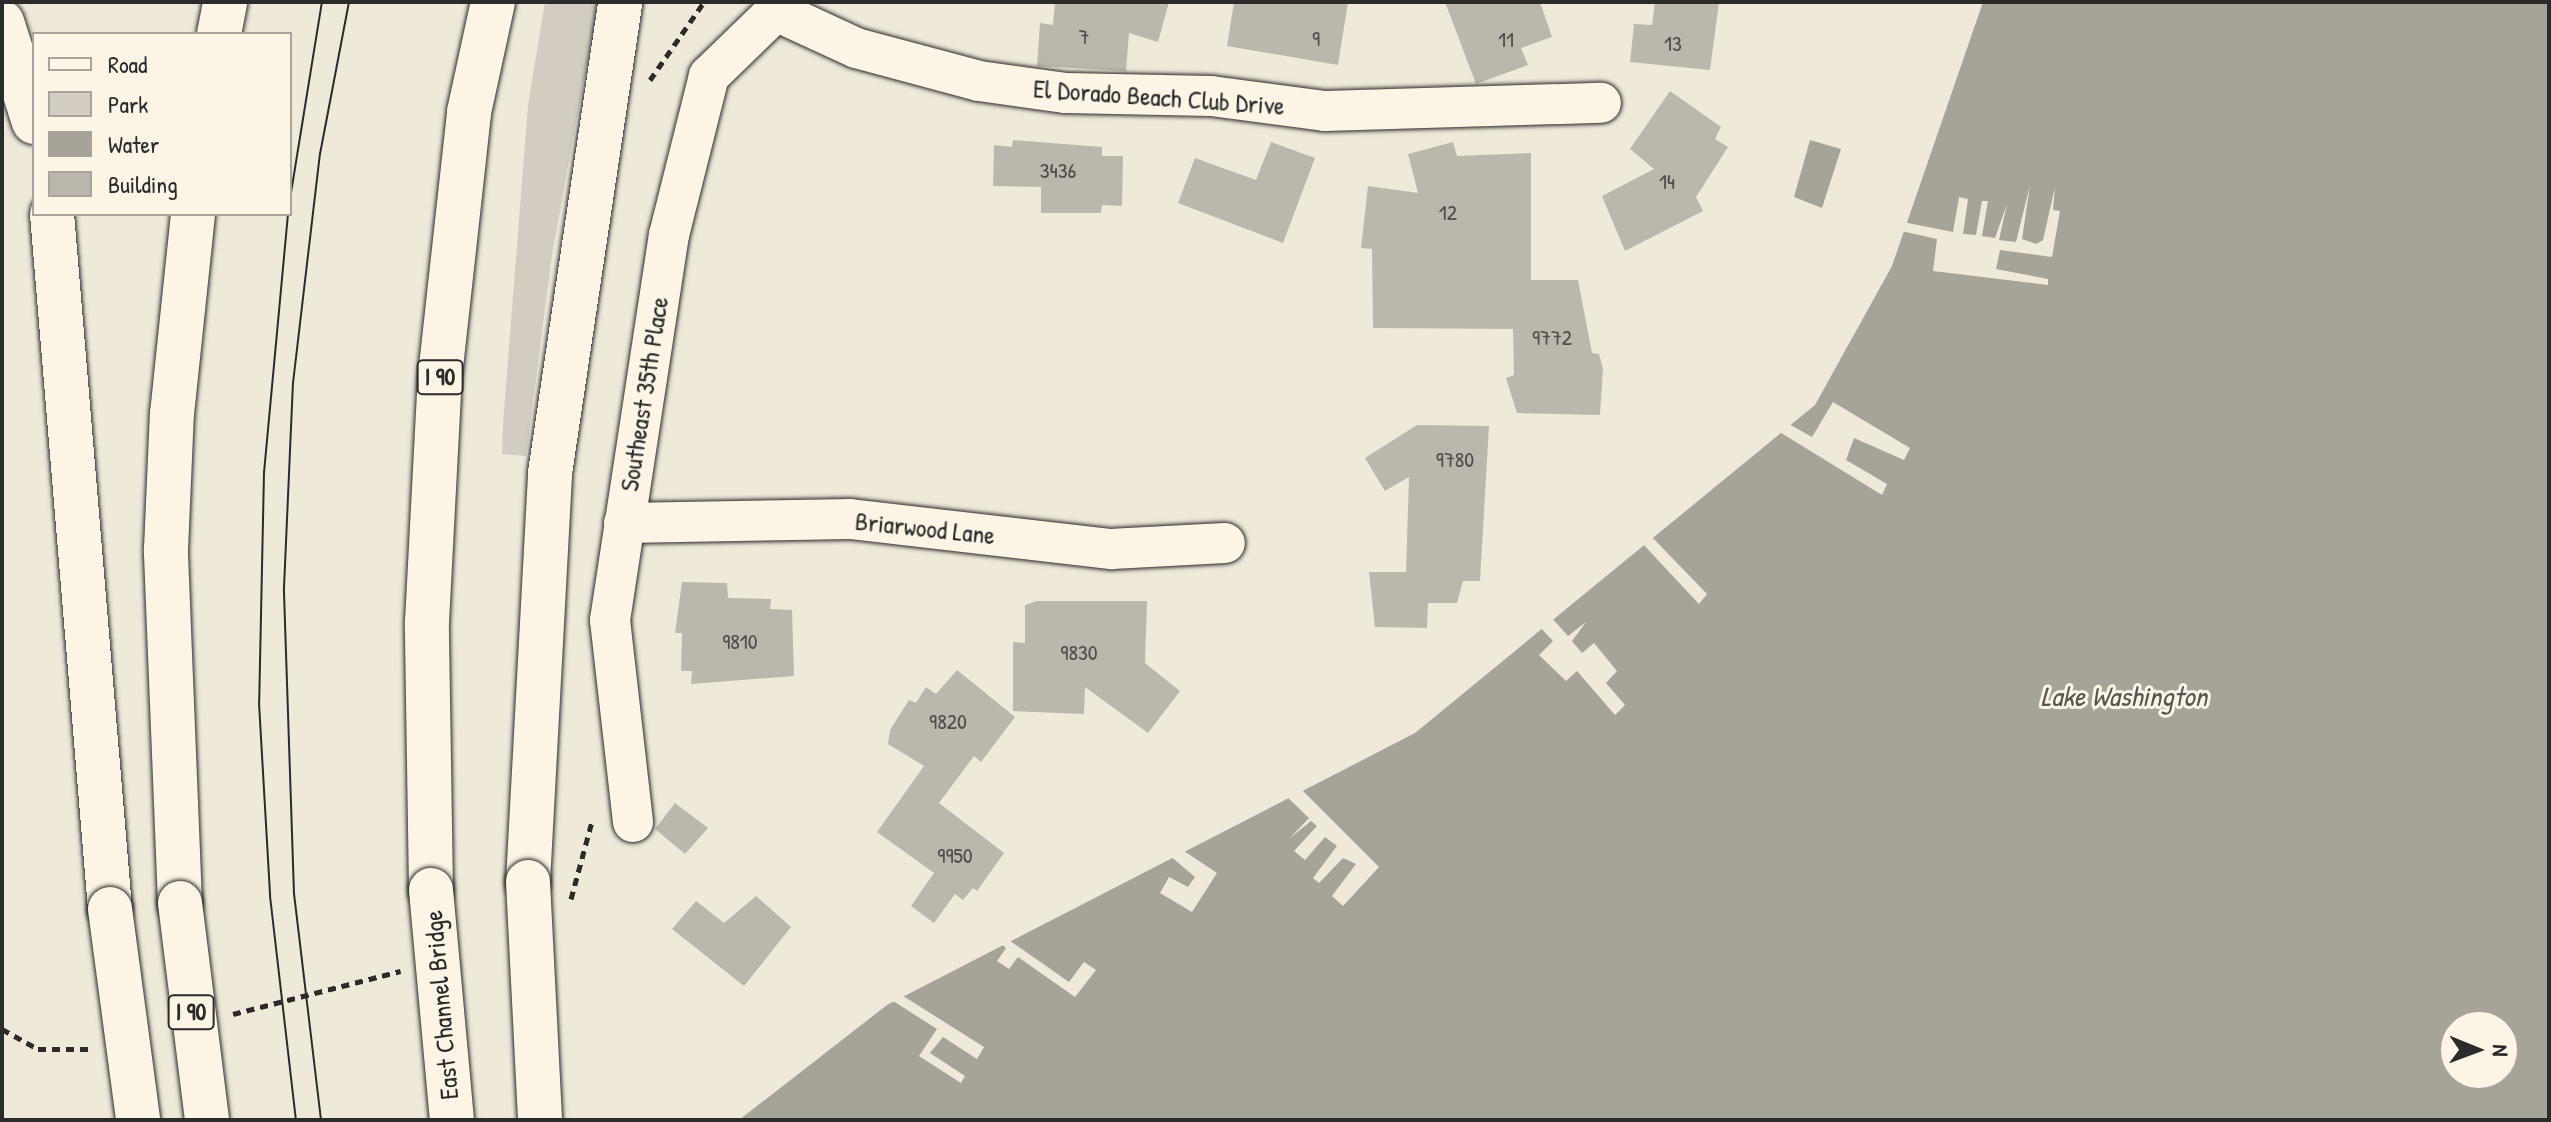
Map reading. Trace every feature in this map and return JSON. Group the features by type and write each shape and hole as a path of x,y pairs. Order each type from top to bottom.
{"highway":[{"path":"219,32 225,2"},
{"name":"East Channel Bridge","path":"452,1120 431,890 427,622 440,376 469,112 493,2"},
{"path":"540,1120 528,882 550,473 620,2"},
{"path":"2,22 32,116"},
{"path":"52,216 110,909 138,1120"},
{"name":"I 90","path":"193,216 172,414 166,549 180,903 207,1120"}],"street":[{"name":"El Dorado Beach Club Drive","path":"780,7 856,48 979,81 1066,93 1211,96 1325,111 1601,103"},
{"name":"Southeast 35th Place","path":"633,822 610,620 669,235 709,76 780,7"},
{"name":"Briarwood Lane","path":"624,523 850,519 1111,549 1225,543"}],"path":[{"path":"218,1019 338,983 414,970"},
{"path":"2,1029 38,1049 105,1047"}],"green space":[{"path":"545,2 598,2 552,255 526,456 502,454 503,424 528,105"}],"water":[{"name":"Lake Washington","path":"1983,2 2549,2 2549,1120 739,1120 887,1005 1415,733 1815,405 1892,266"},
{"path":"1810,140 1841,149 1822,208 1794,197"}],"pier":[{"path":"2030,185 2022,239 2036,244 2043,240 2055,187 2053,210 2060,211 2052,257 2000,250 1996,269 2048,279 2048,285 1933,271 1937,239 1901,231 1903,222 1953,232 1959,197 1968,199 1963,234 1976,235 1982,201 1988,201 1982,236 1995,238 2007,204 1999,240 2016,242"},
{"path":"1833,402 1910,448 1904,460 1854,438 1846,460 1887,484 1882,495 1778,431 1787,423 1812,437"},
{"path":"1650,535 1707,594 1699,604 1641,542"},
{"path":"1551,617 1568,636 1586,622 1572,641 1582,653 1594,643 1617,671 1606,683 1625,705 1615,715 1577,671 1566,681 1539,655 1553,641 1539,626"},
{"path":"1300,788 1379,867 1343,906 1332,896 1356,864 1343,858 1319,883 1313,878 1337,846 1325,837 1305,860 1294,851 1317,826 1311,821 1290,838 1309,818 1285,795"},
{"path":"1181,849 1217,873 1192,912 1160,893 1169,877 1188,887 1195,877 1169,855"},
{"path":"1006,938 1069,982 1084,962 1096,970 1075,997 1018,957 1009,969 997,961 1006,948 999,942"},
{"path":"900,994 984,1047 977,1059 943,1037 930,1053 965,1076 961,1083 919,1056 937,1029 890,999"}],"building":[{"path":"1055,2 1169,2 1158,42 1129,33 1126,71 1037,66 1040,23 1053,25"},
{"path":"1234,2 1348,2 1338,65 1227,46"},
{"path":"1445,2 1540,2 1552,37 1521,48 1528,65 1476,84"},
{"path":"1655,2 1719,2 1710,70 1630,62 1634,24 1652,25"},
{"path":"1670,91 1721,127 1715,139 1728,147 1696,197 1703,211 1625,251 1602,196 1654,169 1630,149"},
{"path":"1013,140 1102,147 1102,156 1123,156 1122,206 1102,205 1101,213 1041,213 1041,187 993,186 994,145 1012,147"},
{"path":"1271,142 1315,158 1283,243 1178,203 1195,158 1256,180"},
{"path":"1453,142 1457,156 1531,153 1531,280 1578,280 1592,353 1599,354 1603,369 1600,415 1517,413 1506,378 1514,375 1513,329 1373,328 1372,249 1361,248 1368,186 1418,193 1408,154"},
{"path":"1417,425 1489,426 1480,581 1463,581 1457,603 1428,603 1427,628 1375,627 1369,572 1406,572 1409,477 1385,491 1365,458"},
{"path":"682,582 727,583 728,598 771,599 770,609 792,610 794,676 691,684 692,671 681,671 682,633 675,633"},
{"path":"1037,601 1147,601 1145,663 1180,691 1148,733 1085,687 1084,714 1013,711 1013,642 1025,643 1025,605"},
{"path":"957,670 1015,717 981,762 974,756 939,803 1004,853 977,891 973,888 963,900 955,894 934,923 911,906 934,873 877,832 924,766 888,744 890,730 909,700 916,703 926,687 936,694"},
{"path":"675,803 708,828 685,854 655,829"},
{"path":"756,896 791,927 744,986 672,929 696,901 724,923"}],"tram line":[{"path":"292,187 322,2"},
{"path":"321,1120 294,894 284,588 293,383 320,154 349,2"},
{"path":"288,216 264,472 259,703 270,896 296,1120"}]}
